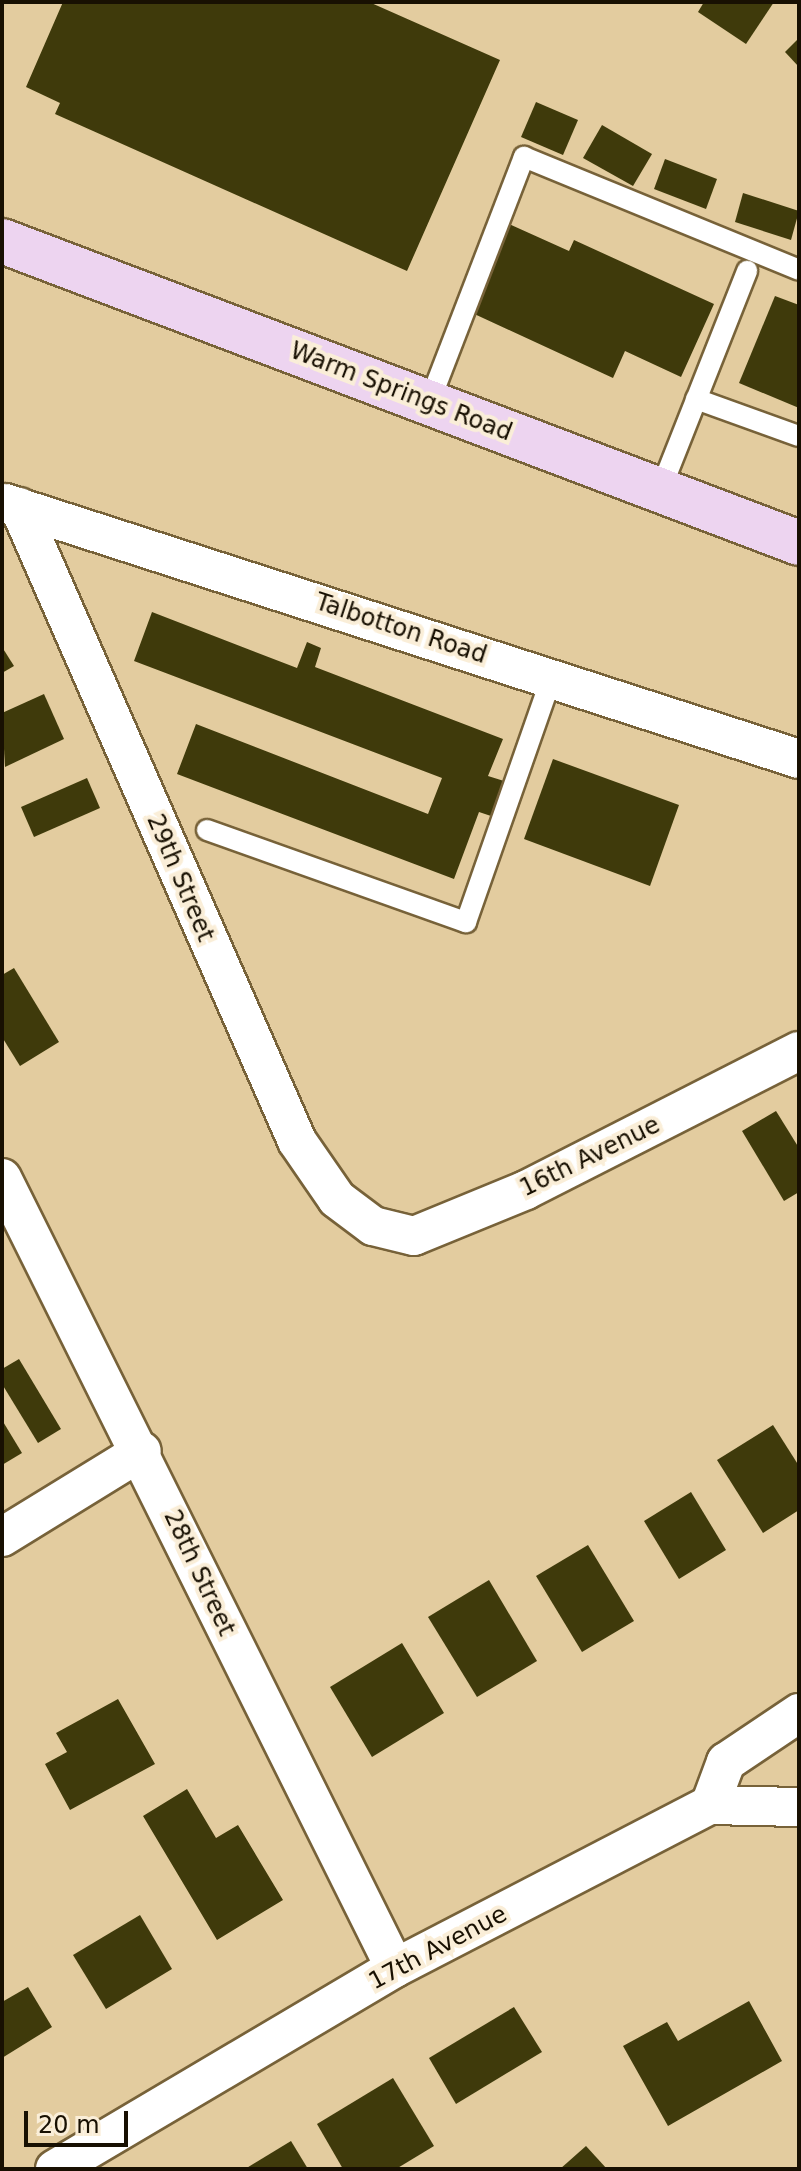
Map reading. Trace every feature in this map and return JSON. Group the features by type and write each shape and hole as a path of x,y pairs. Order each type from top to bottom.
{"main road":[{"name":"Warm Springs Road","path":"2,241 799,543"}],"street":[{"name":"Talbotton Road","path":"10,504 799,759"},
{"name":"29th Street","path":"10,504 297,1141 337,1199 373,1226"},
{"name":"16th Avenue","path":"373,1226 414,1236 526,1190 799,1051"},
{"name":"28th Street","path":"2,1178 142,1451 395,1968"},
{"path":"2,1537 142,1451"},
{"path":"799,1713 726,1762 710,1805 799,1807"},
{"name":"17th Avenue","path":"55,2169 395,1968 710,1805"}],"lane":[{"path":"429,403 524,157 799,270"},
{"path":"660,491 747,271"},
{"path":"696,399 799,436"},
{"path":"207,830 466,922 552,677"}],"building":[{"path":"63,2 369,2 500,60 407,271 55,114 60,103 26,87"},
{"path":"704,2 774,2 746,44 698,12"},
{"path":"799,38 799,67 785,52"},
{"path":"536,102 578,120 563,155 521,137"},
{"path":"602,125 652,154 633,186 583,158"},
{"path":"665,159 717,179 706,209 654,189"},
{"path":"743,193 799,211 791,240 735,222"},
{"path":"509,224 569,251 574,240 714,304 681,377 625,351 613,378 470,312"},
{"path":"775,296 799,305 799,408 739,383"},
{"path":"152,612 297,668 307,642 321,648 315,667 503,739 488,776 504,781 491,816 479,812 454,879 177,774 196,724 428,814 442,778 134,661"},
{"path":"2,647 14,666 2,673"},
{"path":"44,694 64,739 5,767 2,713"},
{"path":"553,759 679,805 650,886 524,839"},
{"path":"87,778 100,808 34,837 21,807"},
{"path":"14,968 59,1042 20,1066 2,1037 2,975"},
{"path":"776,1111 799,1148 799,1192 784,1201 742,1131"},
{"path":"19,1359 61,1429 38,1443 2,1384 2,1369"},
{"path":"2,1420 22,1453 2,1465"},
{"path":"773,1425 799,1466 799,1510 763,1533 717,1460"},
{"path":"691,1492 726,1550 679,1579 644,1521"},
{"path":"588,1545 634,1621 582,1652 536,1576"},
{"path":"489,1580 537,1661 477,1697 428,1617"},
{"path":"402,1643 444,1713 372,1757 330,1687"},
{"path":"118,1699 155,1764 70,1810 45,1764 67,1752 56,1733"},
{"path":"187,1789 216,1838 238,1825 283,1900 217,1940 143,1816"},
{"path":"140,1915 172,1969 106,2009 73,1955"},
{"path":"28,1987 52,2027 2,2058 2,2002"},
{"path":"749,2001 782,2061 668,2126 623,2046 667,2022 678,2041"},
{"path":"514,2007 542,2052 456,2104 429,2058"},
{"path":"393,2078 434,2146 396,2169 343,2169 317,2124"},
{"path":"291,2141 308,2169 245,2169"},
{"path":"586,2146 607,2169 560,2169"}]}
